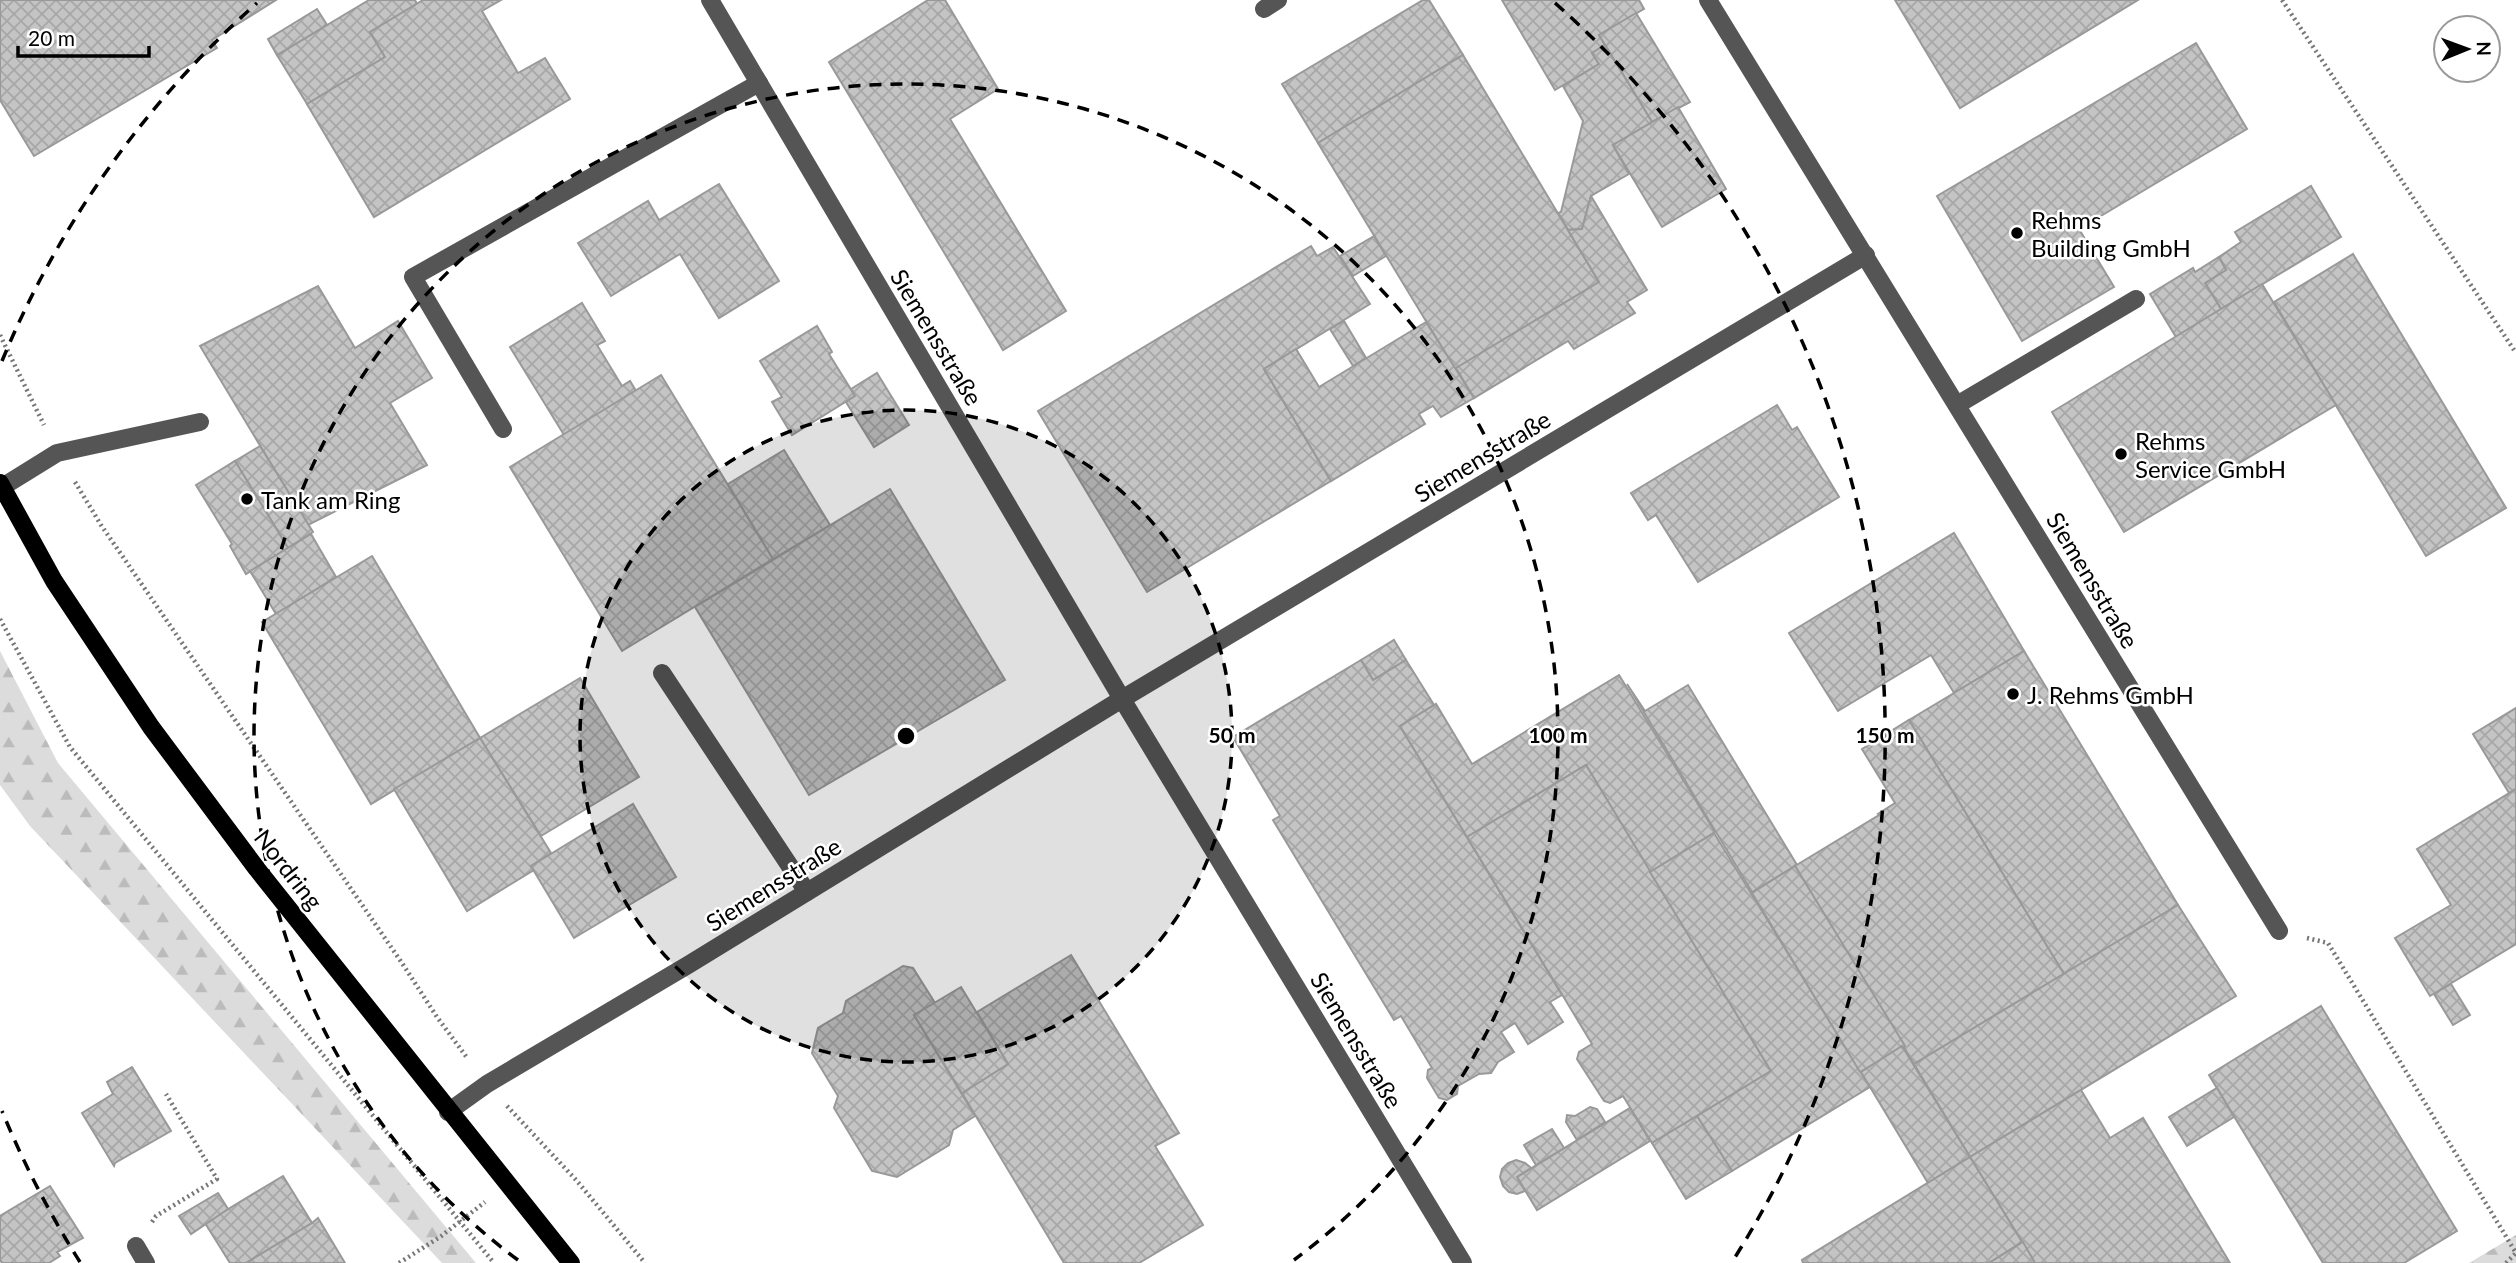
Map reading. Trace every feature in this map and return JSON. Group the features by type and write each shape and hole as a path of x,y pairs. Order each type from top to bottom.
{"main road":[{"name":"Nordring","path":"1,485 54,581 151,727 257,869 571,1263"}],"street":[{"name":"Siemensstraße","path":"709,0 1122,699 1463,1263"},
{"name":"Siemensstraße","path":"1708,0 2279,931"},
{"path":"503,429 413,277 759,83"},
{"name":"Siemensstraße","path":"449,1112 487,1084 1122,699 1866,255"},
{"path":"1957,405 2136,299"},
{"path":"1,485 57,453 201,422"},
{"path":"662,673 807,892"},
{"path":"136,1246 146,1263"}],"path":[{"path":"2282,0 2516,353"},
{"path":"0,335 57,453 101,525 437,1017 487,1084 577,1181 645,1263"},
{"path":"0,619 70,747 494,1263"},
{"path":"2279,931 2328,943 2516,1253 2506,1263"},
{"path":"136,1246 156,1216 217,1179 166,1094"},
{"path":"399,1263 440,1237 508,1185"}],"green space":[{"path":"0,651 58,763 476,1263 442,1263 30,826 0,785"},
{"path":"2516,1235 2516,1263 2469,1263"}],"building":[{"path":"0,0 276,0 212,40 217,48 34,156 0,100"},
{"path":"369,0 415,0 417,4 370,32 385,57 307,104 277,55"},
{"path":"423,0 501,0 482,11 518,73 545,58 570,99 374,217 307,104 385,57 370,32"},
{"path":"928,0 945,0 998,89 950,119 1066,311 1003,350 829,62"},
{"path":"1423,0 1429,0 1463,55 1318,143 1282,84"},
{"path":"1502,0 1639,0 1644,9 1599,35 1605,45 1592,53 1599,64 1555,90"},
{"path":"1895,0 2138,0 1960,108"},
{"path":"317,9 327,25 277,55 268,39"},
{"path":"1636,13 1690,102 1652,122 1599,35"},
{"path":"2196,43 2247,129 2079,229 2114,287 2022,341 1937,196"},
{"path":"1605,45 1652,122 1613,145 1629,174 1591,196 1582,229 1568,230 1558,213 1561,212 1583,121 1563,86 1599,64 1592,53"},
{"path":"1463,55 1599,282 1455,369 1318,143"},
{"path":"1678,107 1726,189 1662,227 1613,145"},
{"path":"719,184 779,281 719,318 680,254 611,296 578,243 648,201 659,220"},
{"path":"2311,186 2341,237 2221,309 2205,283 2226,270 2219,257 2241,242 2235,232"},
{"path":"1591,196 1647,290 1627,302 1635,313 1574,349 1568,341 1474,398 1456,368 1599,282 1568,230 1582,229"},
{"path":"1374,236 1386,256 1353,276 1340,256"},
{"path":"1311,246 1317,256 1333,247 1370,304 1264,369 1331,481 1147,592 1038,411"},
{"path":"2353,254 2506,508 2426,556 2274,302"},
{"path":"2219,257 2226,270 2205,283 2221,309 2176,337 2150,294 2193,268 2195,272"},
{"path":"2262,284 2336,405 2124,532 2052,412"},
{"path":"318,286 355,348 398,321 432,378 390,403 427,465 308,525 200,346"},
{"path":"582,303 605,341 597,345 622,386 630,381 636,391 564,435 510,347"},
{"path":"1344,321 1366,358 1353,366 1330,329"},
{"path":"1426,322 1474,398 1441,417 1433,406 1419,414 1425,424 1331,481 1264,369 1296,349 1319,387"},
{"path":"817,326 832,352 829,354 855,396 792,435 772,402 782,397 760,361"},
{"path":"877,373 909,425 874,447 846,402 855,396 851,389"},
{"path":"661,375 773,559 622,651 510,467"},
{"path":"1777,405 1792,430 1797,427 1839,497 1698,582 1656,515 1648,520 1631,493"},
{"path":"260,446 313,532 288,548 235,461"},
{"path":"784,450 830,525 773,559 728,484"},
{"path":"235,461 288,548 246,574 230,546 232,544 196,485"},
{"path":"890,489 1005,680 809,795 695,607"},
{"path":"1954,533 2024,651 1954,693 1931,655 1838,711 1789,633"},
{"path":"311,534 336,577 276,614 250,571"},
{"path":"372,556 480,738 371,804 262,622"},
{"path":"1394,640 1406,660 1373,680 1361,660"},
{"path":"2024,651 2178,905 2064,974 1909,720"},
{"path":"1361,660 1373,680 1406,660 1434,705 1400,726 1562,995 1550,1002 1563,1022 1528,1044 1515,1023 1501,1032 1514,1052 1498,1062 1491,1073 1479,1074 1458,1086 1457,1094 1447,1100 1439,1098 1427,1078 1428,1070 1432,1068 1401,1016 1394,1020 1273,820 1280,816 1233,737"},
{"path":"1619,675 1715,832 1650,872 1586,765 1467,837 1400,726 1436,704 1472,764"},
{"path":"580,678 639,777 541,836 480,738"},
{"path":"1627,684 1645,711 1688,685 1797,865 1752,892"},
{"path":"2516,708 2516,789 2509,793 2473,734"},
{"path":"1909,720 2064,974 1914,1064 1795,866 1895,803 1862,749"},
{"path":"480,738 551,853 531,866 534,870 467,911 394,789"},
{"path":"1586,765 1771,1071 1652,1143 1623,1096 1610,1103 1604,1101 1577,1059 1579,1052 1592,1044 1467,837"},
{"path":"2516,789 2516,944 2430,996 2395,938 2451,905 2417,849"},
{"path":"633,804 676,877 574,938 531,866"},
{"path":"1714,833 1870,1087 1732,1171 1697,1116 1771,1071 1650,872"},
{"path":"1795,866 1905,1046 1860,1072 1752,893"},
{"path":"2178,905 2236,996 1970,1157 1914,1064"},
{"path":"1071,955 1179,1133 1155,1146 1203,1225 1139,1263 1064,1263 962,1093 1008,1064 977,1012"},
{"path":"903,966 913,968 935,1003 914,1015 975,1116 953,1130 949,1145 897,1177 872,1171 834,1108 838,1096 812,1053 818,1028 843,1013 846,1001"},
{"path":"2451,984 2470,1015 2453,1025 2434,994"},
{"path":"961,987 1008,1064 962,1093 914,1015"},
{"path":"2321,1006 2457,1231 2404,1263 2323,1263 2209,1075"},
{"path":"1902,1046 1970,1157 1928,1183 1861,1072"},
{"path":"132,1067 171,1131 114,1166 82,1113 113,1094 107,1082"},
{"path":"2217,1088 2234,1117 2187,1146 2169,1117"},
{"path":"2081,1090 2110,1138 2143,1118 2230,1263 2035,1263 1970,1157"},
{"path":"1590,1107 1597,1109 1605,1122 1577,1140 1566,1122 1567,1115 1575,1116"},
{"path":"1630,1108 1650,1141 1537,1210 1517,1177"},
{"path":"1697,1116 1732,1171 1686,1199 1652,1143"},
{"path":"1552,1129 1564,1148 1536,1165 1524,1145"},
{"path":"1970,1157 2022,1242 1989,1263 1803,1263 1802,1260"},
{"path":"1516,1160 1531,1168 1517,1177 1525,1191 1517,1194 1509,1192 1503,1186 1500,1177 1502,1169"},
{"path":"283,1176 312,1223 246,1263 230,1263 205,1223"},
{"path":"50,1186 83,1238 57,1252 60,1256 49,1263 2,1263 0,1216"},
{"path":"218,1193 228,1209 191,1234 179,1216"},
{"path":"318,1218 345,1263 246,1263 312,1223"},
{"path":"2023,1242 2035,1263 1989,1263"}],"place":[{"name":"Rehms Building GmbH","path":"2017,233"},
{"name":"Rehms Service GmbH","path":"2121,454"},
{"name":"Tank am Ring","path":"247,499"},
{"name":"J. Rehms GmbH","path":"2013,694"}]}
